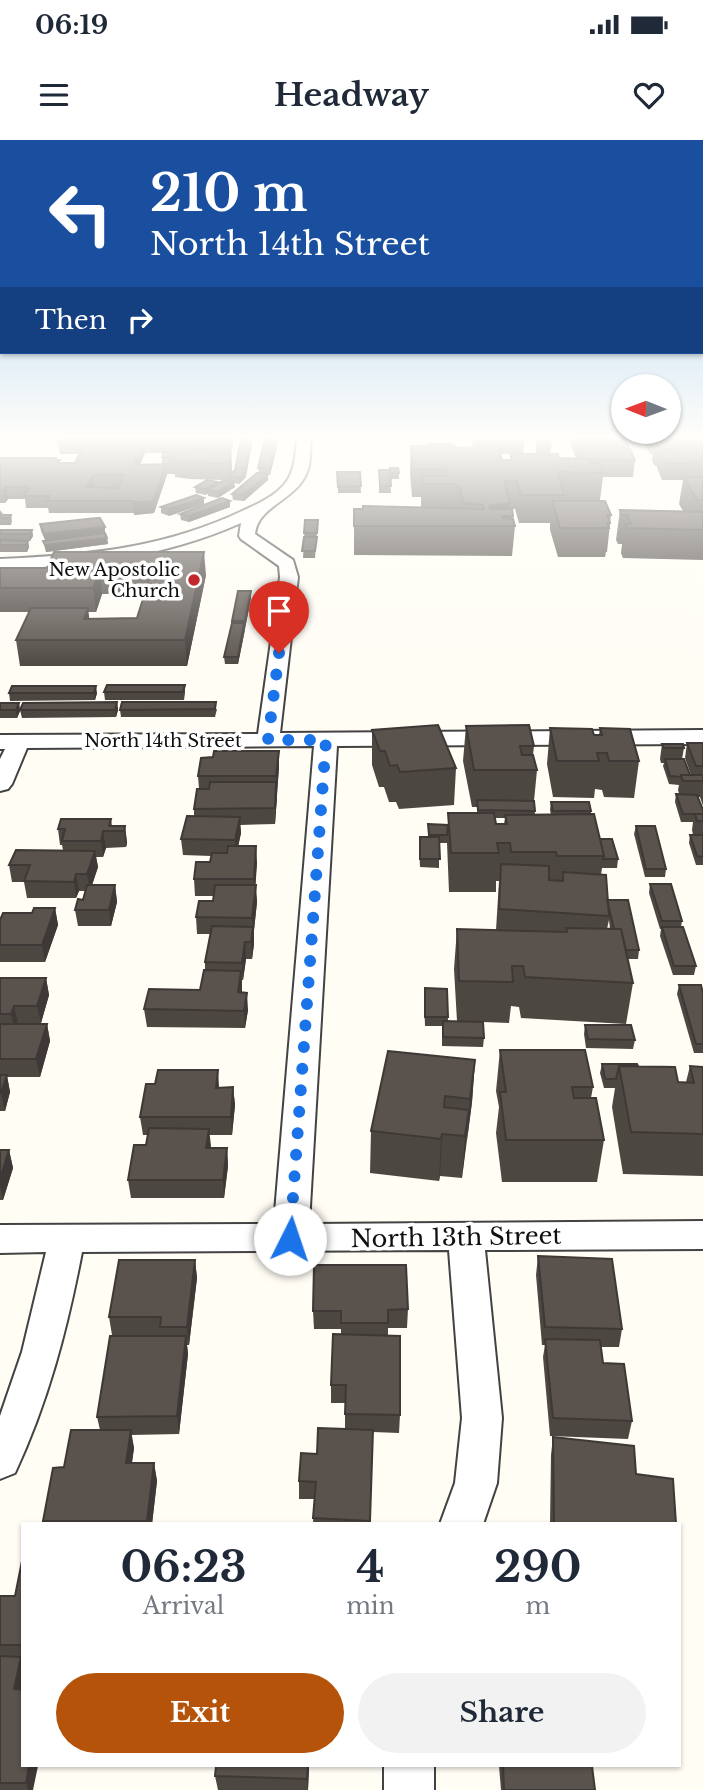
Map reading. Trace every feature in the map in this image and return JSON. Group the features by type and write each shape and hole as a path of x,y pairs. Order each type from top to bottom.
{"street":[{"path":"0,564 72,561 135,552 180,543 243,516"},
{"path":"254,516 248,525 247,536 287,564 289,577 268,740"},
{"path":"0,557 71,554 116,548 209,529 235,543 280,558"},
{"name":"North 14th Street","path":"10,742 703,737"},
{"path":"290,1239 326,740"},
{"path":"0,784 10,742"},
{"name":"North 13th Street","path":"0,1239 703,1235"},
{"path":"463,1522 476,1483 482,1418 466,1237"},
{"path":"0,1460 27,1402 43,1352 67,1239"},
{"path":"409,1767 409,1790"}],"building":[{"path":"354,516 502,516 513,519 515,526 354,526"},
{"path":"556,516 607,516 610,523 607,523 609,528 560,528"},
{"path":"627,516 703,516 703,530 627,528 625,524 631,524"},
{"path":"100,518 105,527 44,534 40,524"},
{"path":"305,520 318,520 317,533 304,533"},
{"path":"0,530 32,530 30,534 0,534"},
{"path":"105,533 107,538 45,545 43,541"},
{"path":"304,537 317,537 315,551 302,551"},
{"path":"0,540 28,541 26,545 0,545"},
{"path":"54,552 204,552 185,640 16,640 31,608 88,608 84,619 137,618 152,570 100,570 93,588 0,588 0,568 47,568"},
{"path":"238,591 251,591 245,621 232,621"},
{"path":"232,623 244,623 238,657 224,657"},
{"path":"107,685 185,685 183,692 104,692"},
{"path":"12,686 96,686 94,693 9,693"},
{"path":"117,702 115,710 20,710 23,703"},
{"path":"122,702 216,702 215,709 120,710"},
{"path":"0,703 19,703 16,710 0,710"},
{"path":"438,725 456,768 400,772 397,765 390,766 385,751 380,751 372,730"},
{"path":"529,725 534,746 520,746 522,755 533,755 537,770 474,770 466,726"},
{"path":"550,728 592,729 594,735 602,735 600,728 630,729 639,761 609,761 607,753 597,753 599,761 557,761"},
{"path":"687,743 703,743 703,766 696,766"},
{"path":"662,744 683,744 684,748 664,748"},
{"path":"214,751 279,751 276,776 198,776 201,758 213,757"},
{"path":"665,759 684,759 690,775 670,776"},
{"path":"681,775 703,775 703,781 683,781"},
{"path":"210,782 276,782 275,808 194,809 197,789 209,789"},
{"path":"676,794 697,795 703,814 683,814"},
{"path":"477,800 534,801 535,811 478,810"},
{"path":"551,802 589,802 591,811 553,811"},
{"path":"448,813 494,813 496,824 507,824 505,815 594,814 604,856 511,852 510,843 497,843 499,853 451,853"},
{"path":"695,814 703,814 703,821 697,821"},
{"path":"187,816 240,817 235,840 181,839"},
{"path":"61,819 111,819 109,826 125,826 124,831 103,831 101,841 62,841 65,829 58,829"},
{"path":"428,824 448,825 447,835 429,835"},
{"path":"636,826 655,826 666,869 646,869"},
{"path":"690,835 703,835 703,857 697,856"},
{"path":"420,837 439,837 440,859 420,859"},
{"path":"600,839 612,839 618,859 603,859"},
{"path":"228,846 256,846 254,879 194,879 196,862 210,862 212,853 227,853"},
{"path":"16,850 95,851 87,874 76,874 74,882 24,881 30,865 9,865"},
{"path":"501,864 549,866 549,880 563,881 563,872 606,875 609,916 499,909"},
{"path":"650,884 671,884 682,921 662,921"},
{"path":"87,885 115,885 109,910 75,910 78,899 83,900"},
{"path":"215,885 256,885 252,918 196,917 199,901 213,901"},
{"path":"607,900 628,900 639,950 626,950 621,929 614,929"},
{"path":"34,908 55,908 42,945 0,945 0,920 3,913 32,913"},
{"path":"212,926 253,927 251,942 245,942 242,963 205,962"},
{"path":"662,927 683,927 696,966 674,966"},
{"path":"566,928 621,929 633,983 525,977 523,966 512,966 513,982 459,981 457,929 567,932"},
{"path":"204,970 241,971 238,992 247,993 244,1011 144,1009 149,989 200,990"},
{"path":"0,978 46,978 37,1006 14,1006 11,1014 0,1014"},
{"path":"679,985 701,985 703,1044 696,1044"},
{"path":"425,988 447,989 448,1017 425,1017"},
{"path":"443,1021 483,1022 484,1038 443,1037"},
{"path":"0,1024 47,1024 36,1059 0,1059"},
{"path":"585,1025 631,1025 635,1040 588,1039"},
{"path":"500,1050 585,1050 593,1087 572,1087 574,1098 596,1098 604,1140 506,1140 500,1092 506,1092"},
{"path":"388,1051 475,1060 470,1099 445,1096 444,1107 469,1110 465,1136 442,1134 441,1139 371,1131"},
{"path":"602,1064 638,1066 619,1066 616,1079 605,1079"},
{"path":"619,1066 675,1067 678,1082 694,1083 690,1066 703,1067 703,1134 631,1132"},
{"path":"158,1070 218,1070 216,1088 233,1087 231,1117 140,1117 146,1084 155,1084"},
{"path":"0,1075 7,1075 1,1093 0,1093"},
{"path":"149,1128 209,1129 206,1148 227,1148 223,1180 128,1180 134,1145 146,1145"},
{"path":"0,1150 9,1150 0,1179"},
{"path":"538,1256 612,1259 622,1329 545,1327"},
{"path":"119,1260 195,1260 187,1327 160,1327 161,1317 109,1317"},
{"path":"314,1265 406,1265 408,1309 388,1310 388,1323 341,1323 341,1311 313,1311"},
{"path":"333,1334 400,1336 400,1415 345,1414 346,1385 331,1385"},
{"path":"110,1336 186,1336 177,1416 97,1417"},
{"path":"545,1339 600,1340 603,1363 624,1364 632,1421 553,1418"},
{"path":"318,1428 373,1430 370,1521 313,1518 316,1482 299,1481 301,1453 317,1454"},
{"path":"71,1430 131,1430 126,1463 154,1463 147,1521 43,1521 53,1468 64,1467"},
{"path":"553,1437 634,1446 636,1474 673,1479 676,1522 554,1522"},
{"path":"21,1566 21,1645 0,1645 0,1596 15,1596"},
{"path":"0,1656 21,1657 14,1689 21,1690 21,1767 29,1767 26,1783 0,1783"},
{"path":"216,1767 308,1767 307,1779 215,1776"},
{"path":"503,1767 592,1767 595,1790 504,1790"}],"place":[{"name":"New Apostolic Church","path":"194,580"}],"route":[{"path":"279,653 268,740 326,740 290,1239"}]}
